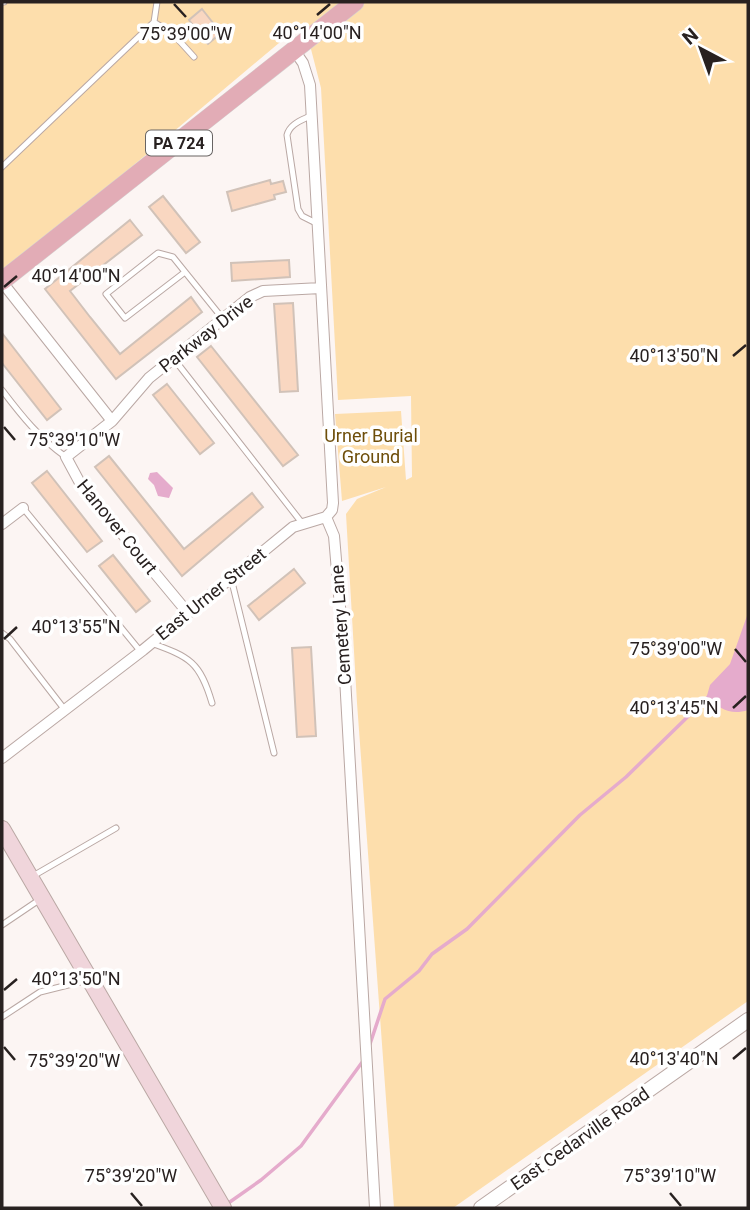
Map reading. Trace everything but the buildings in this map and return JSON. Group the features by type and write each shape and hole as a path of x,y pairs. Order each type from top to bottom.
{"main road":[{"name":"PA 724","path":"2,282 355,2"},
{"path":"2,829 221,1204"}],"street":[{"name":"Cemetery Lane","path":"294,50 309,79 312,115 333,503 332,510 326,517 334,536 344,642 375,1208"},
{"path":"2,282 112,421 66,457"},
{"name":"Parkway Drive","path":"112,421 149,378 250,297 264,291 321,288"},
{"name":"Hanover Court","path":"66,457 80,482 188,614"},
{"path":"2,524 23,508"},
{"name":"East Urner Street","path":"2,758 141,652 293,527 326,517"},
{"name":"East Cedarville Road","path":"481,1208 748,1020"}],"lane":[{"path":"2,167 154,22 157,2"},
{"path":"154,22 174,35 194,57"},
{"path":"312,115 294,124 287,135 298,209 308,220 319,224"},
{"path":"185,272 125,318 106,294 159,253 173,257 223,319"},
{"path":"174,359 302,523"},
{"path":"2,390 38,434 66,457"},
{"path":"23,508 141,652"},
{"path":"231,578 274,753"},
{"path":"2,633 65,710"},
{"path":"151,643 187,657 198,669 212,703"},
{"path":"30,878 116,828"},
{"path":"2,925 42,898"},
{"path":"2,1017 40,992 89,979"}],"green space":[{"name":"Urner Burial Ground","path":"2,2 748,2 748,1001 453,1208 394,1208 346,514 357,499 386,487 342,501 335,414 401,411 406,480 412,477 411,396 338,400 321,88 304,22 47,238 2,272"}],"shaded area":[{"path":"157,472 173,488 169,498 158,496 154,485 148,479 150,473"},
{"path":"748,613 748,710 731,712 706,699 710,685 730,664"}],"waterway":[{"path":"370,1044 385,999 419,971 432,954 467,929 580,815 626,777 709,696"},
{"path":"227,1204 301,1146 363,1061"}]}
